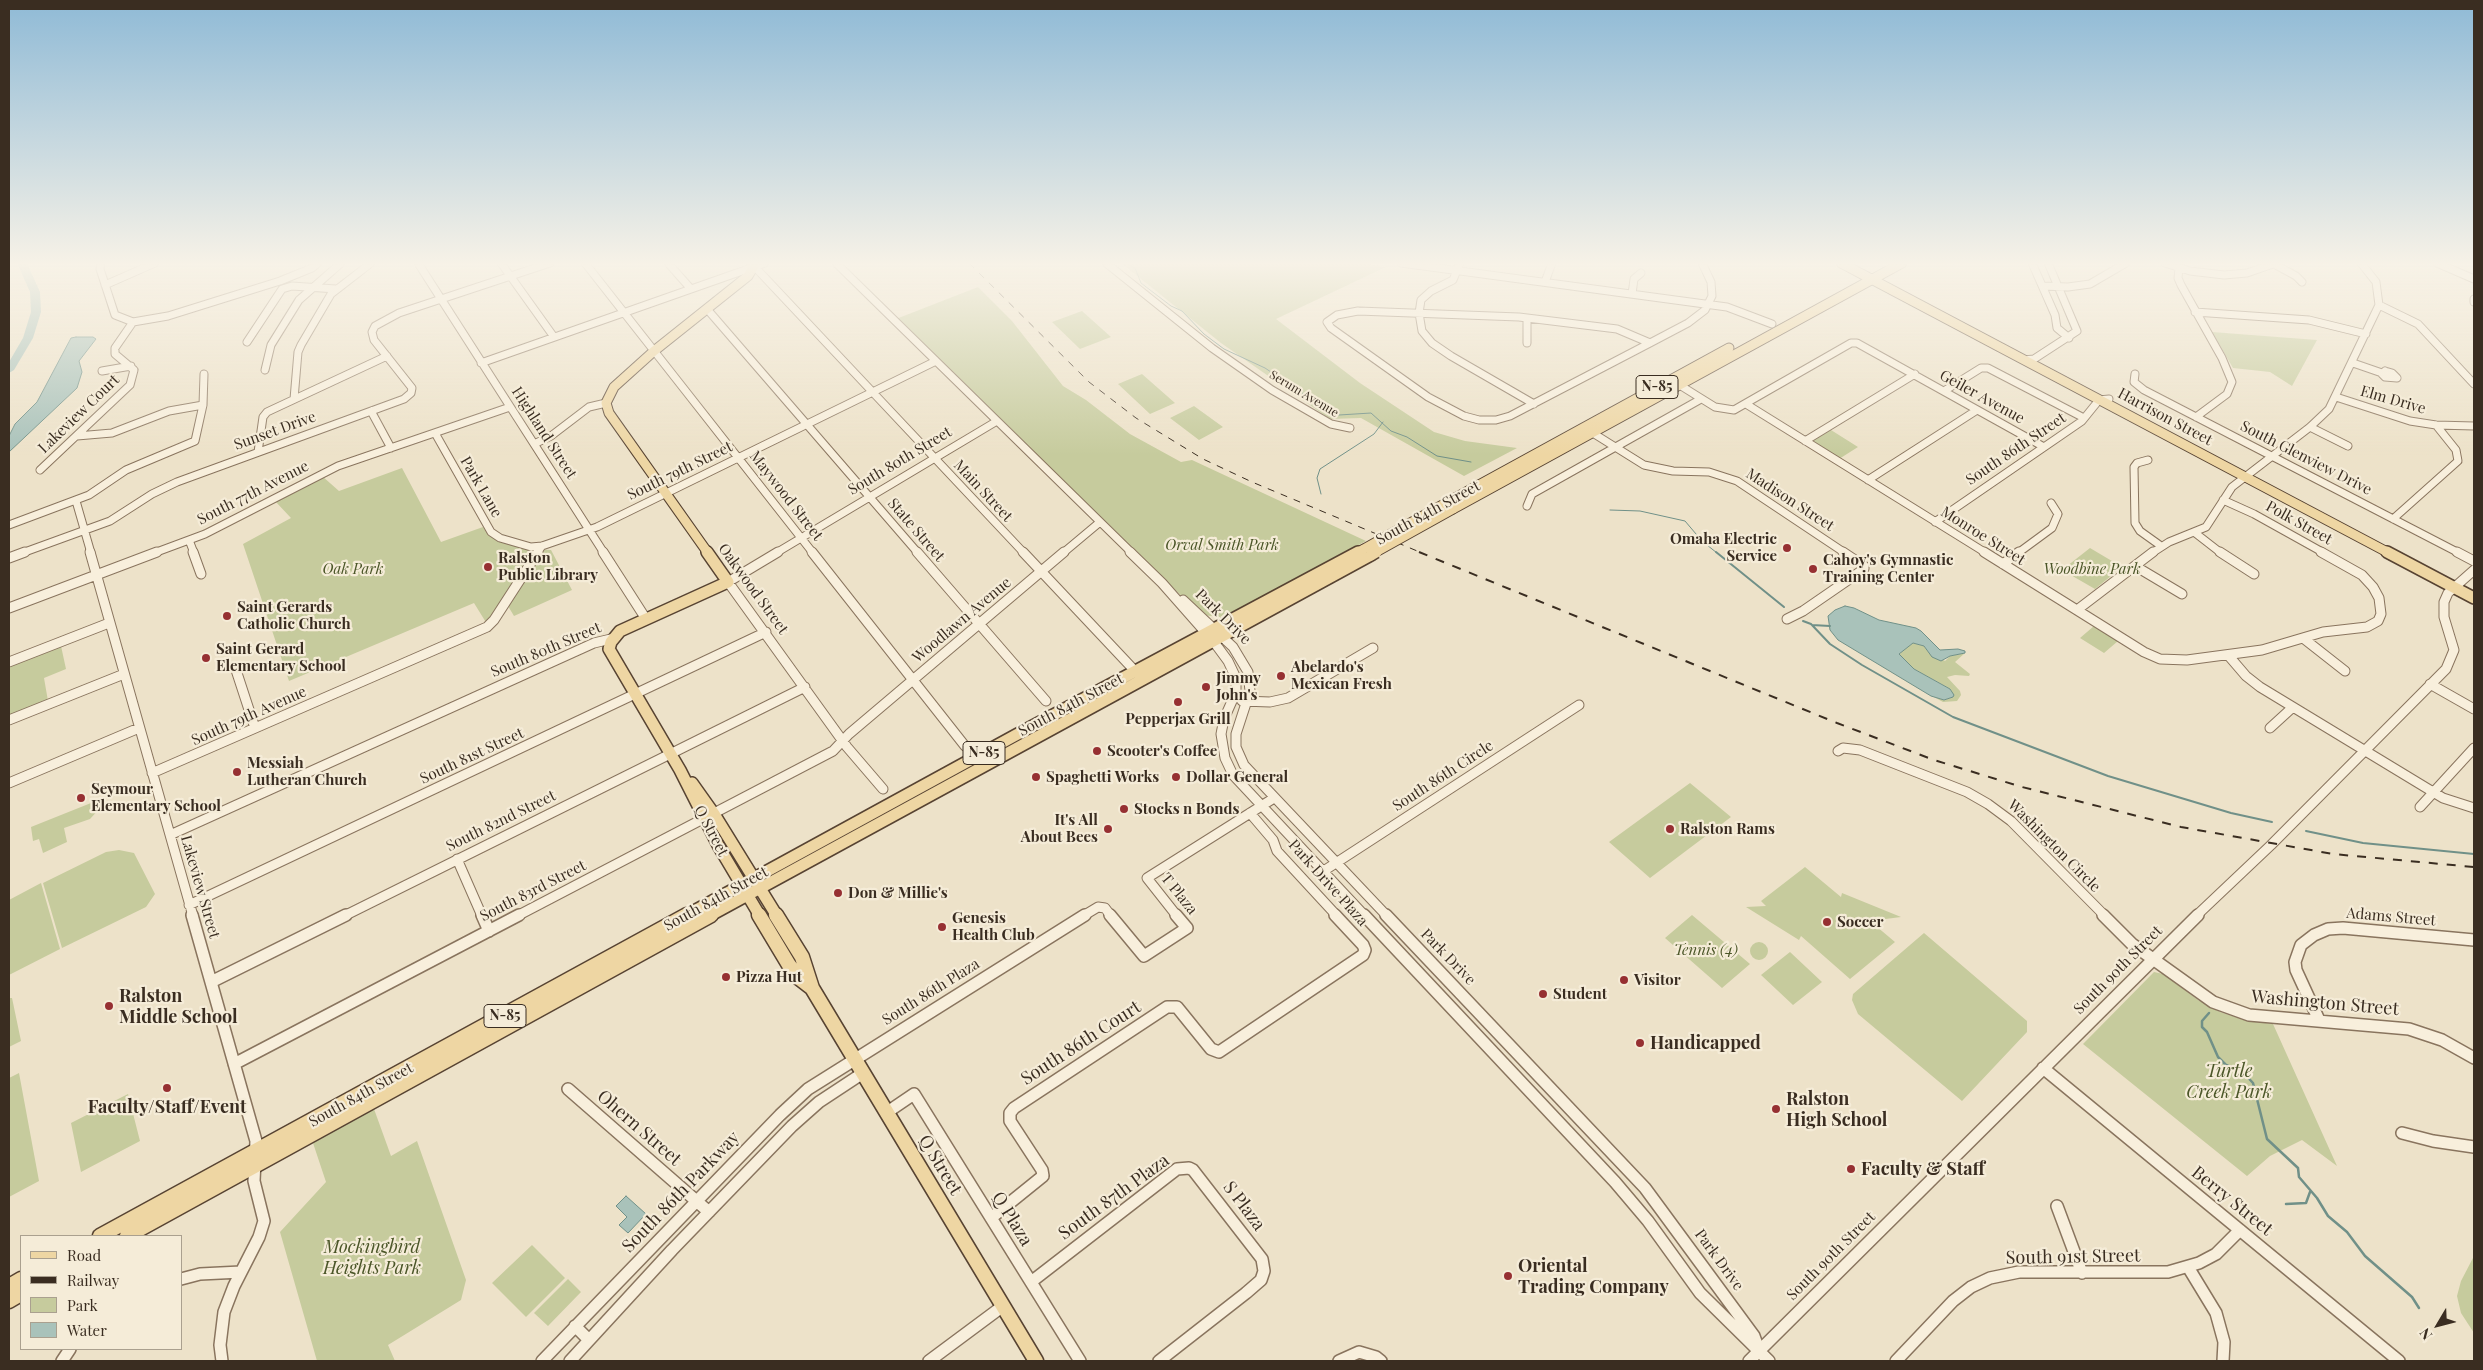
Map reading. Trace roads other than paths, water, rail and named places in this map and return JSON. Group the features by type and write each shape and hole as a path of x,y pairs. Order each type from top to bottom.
{"main road":[{"path":"606,403 614,387 684,327"},
{"name":"South 84th Street","path":"751,887 1122,689 1214,636 1588,430 1767,327"},
{"path":"1743,349 1748,343 1772,329 1772,327"},
{"name":"South 84th Street","path":"1588,430 1678,384 1781,327"},
{"name":"Harrison Street","path":"1966,327 2457,585 2474,591"},
{"name":"Oakwood Street","path":"606,403 609,413 728,582"},
{"name":"South 80th Street","path":"615,638 620,631 728,582"},
{"name":"Harrison Street","path":"2457,585 2474,598"},
{"name":"South 84th Street","path":"130,1235 255,1160 751,887 1135,671 1214,636"},
{"name":"Q Street","path":"615,638 610,645 610,653 751,887 789,965 798,978 812,988 1036,1361"},
{"name":"South 84th Street","path":"102,1235 255,1160"},
{"path":"9,1286 20,1280"},
{"path":"9,1301 20,1295"}],"street":[{"name":"Lakeview Court","path":"40,470 130,385 135,374 131,366 116,354 115,348 130,327"},
{"path":"247,342 257,327"},
{"path":"265,370 271,345 282,327"},
{"path":"294,398 299,348 311,327"},
{"name":"Sunset Drive","path":"9,558 117,517 170,485 400,401 411,393 412,388 372,337 375,327"},
{"name":"Highland Street","path":"458,327 646,619"},
{"path":"547,327 554,337"},
{"path":"481,363 583,327"},
{"name":"Maywood Street","path":"635,327 965,746"},
{"name":"State Street","path":"723,327 1046,701"},
{"name":"Main Street","path":"811,327 1135,671"},
{"name":"Park Drive","path":"901,327 1214,636 1239,655 1248,672 1250,684 1247,701 1236,734 1236,747 1244,765 1645,1188 1754,1336 1759,1351"},
{"name":"Serum Avenue","path":"1186,327 1212,348 1245,369 1272,390 1331,424 1350,428"},
{"path":"1331,327 1415,388 1460,414 1482,420 1505,418 1680,327"},
{"path":"1421,327 1422,331 1432,343 1470,368 1534,404"},
{"path":"1527,327 1527,343"},
{"path":"1601,327 1618,329 1650,343"},
{"path":"2057,327 2069,338"},
{"path":"2029,360 2069,338 2077,329 2076,327"},
{"path":"2196,417 2227,394 2232,382 2222,358 2204,327"},
{"path":"2337,327 2366,334"},
{"path":"2077,610 2161,546 2208,525 2230,489 2321,418 2336,397 2369,327"},
{"path":"2421,327 2474,384"},
{"path":"1678,384 1701,399 1724,410 1734,410 1854,342"},
{"name":"Geiler Avenue","path":"1854,342 2044,447"},
{"path":"258,452 264,414 294,398 387,356"},
{"name":"South 79th Street","path":"542,546 589,530 936,361"},
{"path":"2353,363 2382,373"},
{"path":"102,371 131,366"},
{"path":"1944,391 1985,368 1997,371 2084,418"},
{"path":"9,525 76,501 89,495 126,470 195,441 203,405 204,374"},
{"path":"1806,441 1915,374"},
{"name":"South Glenview Drive","path":"2135,374 2134,382 2139,387 2474,561"},
{"name":"Elm Drive","path":"2336,397 2400,419 2436,425 2474,426"},
{"path":"1527,506 1532,494 1701,399"},
{"name":"South 86th Street","path":"1935,522 2084,418 2104,399"},
{"path":"534,444 551,436 589,407 606,403"},
{"name":"Monroe Street","path":"1746,404 2144,652 2160,659 2175,661 2228,656 2280,647 2302,638"},
{"path":"77,436 112,433 169,411 203,405"},
{"name":"South 77th Avenue","path":"9,608 218,528 331,469 510,407"},
{"path":"1868,480 1977,410"},
{"path":"372,411 390,448"},
{"name":"South 80th Street","path":"728,582 997,421"},
{"path":"2393,519 2458,461 2456,450 2436,425"},
{"path":"2310,427 2348,446"},
{"name":"Madison Street","path":"1588,430 1635,461 1652,467 1673,471 1710,472 1737,481 1865,567"},
{"name":"Park Lane","path":"435,433 491,532 500,538 531,547 542,546"},
{"path":"2148,460 2137,463 2134,467 2135,523 2140,531 2161,546"},
{"name":"Polk Street","path":"2223,500 2248,511 2360,574 2373,587 2379,598 2381,614 2378,621 2367,626 2323,632 2302,638"},
{"name":"Lakeview Street","path":"76,501 256,1141 254,1181 264,1222 259,1237 241,1272 224,1312 220,1345 222,1361"},
{"path":"2003,564 2052,528 2058,514 2051,503"},
{"name":"Woodlawn Avenue","path":"843,741 1100,522"},
{"path":"2194,532 2221,553 2254,574"},
{"path":"189,540 202,574"},
{"name":"South 79th Avenue","path":"152,773 487,626 494,620 542,546"},
{"path":"2135,566 2182,594"},
{"path":"1787,619 1801,613 1865,567"},
{"path":"2457,585 2474,570"},
{"name":"Oakwood Street","path":"728,582 843,741 883,789"},
{"name":"South 90th Street","path":"1749,1361 2151,959 2271,845 2446,668 2454,656 2453,644 2442,608 2446,598 2457,585"},
{"path":"9,662 110,623"},
{"name":"South 81st Street","path":"190,905 766,632"},
{"name":"Park Drive","path":"1214,636 1236,676 1234,700 1222,728 1222,749 1233,776 1615,1182 1648,1221 1700,1293 1769,1361"},
{"name":"South 80th Street","path":"170,835 594,643 615,638"},
{"path":"2302,638 2345,671"},
{"path":"1234,700 1276,702 1288,698 1373,648"},
{"path":"2228,656 2254,683 2364,751 2454,804 2474,808"},
{"path":"236,670 255,728"},
{"path":"9,720 124,674"},
{"path":"2430,684 2474,709"},
{"name":"South 82nd Street","path":"211,982 805,687"},
{"name":"South 86th Circle","path":"1322,872 1579,705"},
{"path":"2270,728 2293,707"},
{"path":"9,783 139,728"},
{"name":"South 83rd Street","path":"234,1064 709,817 833,751 843,741"},
{"name":"Washington Circle","path":"1838,751 1843,748 1860,750 1964,791 1988,804 2011,821 2118,932 2151,959"},
{"path":"2420,807 2474,748"},
{"path":"1250,813 1274,798"},
{"name":"T Plaza","path":"1187,928 1147,878 1250,813"},
{"name":"Park Drive Plaza","path":"1173,1006 1180,1011 1216,1052 1224,1050 1363,955 1365,950 1363,945 1277,852 1273,840 1250,813"},
{"path":"457,859 489,931"},
{"name":"South 86th Plaza","path":"854,1059 1102,906 1144,956"},
{"path":"1144,956 1187,928"},
{"name":"Adams Street","path":"2319,1020 2299,977 2295,962 2301,945 2314,935 2328,930 2343,928 2474,940"},
{"name":"Washington Street","path":"2151,959 2200,995 2229,1009 2249,1015 2409,1029 2442,1040 2474,1058"},
{"name":"South 86th Court","path":"991,1218 1043,1176 1042,1170 1010,1121 1010,1113 1014,1108 1167,1007 1173,1006"},
{"name":"South 86th Parkway","path":"542,1361 767,1128 808,1089 854,1059"},
{"name":"Berry Street","path":"2043,1068 2399,1361"},
{"name":"South 86th Parkway","path":"570,1361 672,1250 780,1139 819,1102 863,1073"},
{"path":"821,1081 829,1095"},
{"name":"Ohern Street","path":"568,1089 709,1212"},
{"name":"Q Plaza","path":"886,1113 914,1094 1080,1361"},
{"path":"767,1128 780,1139"},
{"path":"2402,1132 2433,1141 2474,1147"},
{"name":"South 87th Plaza","path":"1031,1282 1178,1169 1189,1168 1196,1172"},
{"name":"S Plaza","path":"1159,1361 1261,1280 1264,1272 1264,1262 1196,1172"},
{"path":"2057,1206 2082,1273"},
{"name":"South 91st Street","path":"1896,1361 1953,1301 1971,1287 1990,1278 2011,1273 2155,1274 2188,1267 2216,1254 2240,1230"},
{"path":"658,1241 672,1250"},
{"path":"2188,1267 2216,1313 2224,1342 2223,1361"},
{"path":"182,1279 200,1274 241,1272"},
{"path":"929,1361 1003,1306"},
{"path":"575,1326 588,1340"},
{"path":"62,1361 69,1350"},
{"path":"1339,1361 1359,1352 1376,1357 1381,1361"}],"water":[{"path":"93,337 96,339 79,361 82,372 77,388 9,452 9,436 15,424 37,402 71,338"},
{"path":"1845,606 1854,608 1879,620 1916,628 1940,650 1958,649 1965,651 1965,653 1950,656 1941,661 1932,657 1924,646 1913,643 1899,654 1914,669 1950,689 1954,695 1953,697 1944,700 1931,696 1838,640 1830,630 1828,616 1835,610"},
{"path":"626,1196 646,1214 628,1233 619,1225 627,1217 616,1206"}],"waterway":[{"path":"9,370 28,338 31,327"},
{"path":"1197,327 1224,349 1265,368 1332,413 1339,415 1371,413 1382,423"},
{"path":"1321,494 1317,478 1320,469 1374,434 1382,423"},
{"path":"1382,423 1391,431 1407,437 1437,456 1471,462"},
{"path":"1610,510 1640,511 1685,521 1702,541 1717,553"},
{"path":"1716,552 1784,607"},
{"path":"1803,621 1811,624 1830,644 1862,665 1953,717 2108,776 2231,813 2272,822"},
{"path":"1812,625 1830,626"},
{"path":"2306,831 2363,843 2474,854"},
{"path":"2209,1013 2202,1021 2202,1027 2207,1032 2218,1057 2226,1065 2241,1070 2253,1083 2267,1139 2298,1168 2299,1177 2317,1198 2328,1216 2347,1232 2365,1256 2412,1297 2419,1308"},
{"path":"2286,1204 2306,1203 2310,1192"}],"railway":[{"path":"1033,327 1089,382 1136,418 1203,459 1252,482 1422,553"},
{"path":"1419,552 1837,723 1934,760 2022,787 2181,827 2333,854 2474,867"}],"place":[{"name":"Omaha Electric Service","path":"1787,548"},
{"name":"Ralston Public Library","path":"488,567"},
{"name":"Cahoy's Gymnastic Training Center","path":"1813,569"},
{"name":"Saint Gerards Catholic Church","path":"227,616"},
{"name":"Saint Gerard Elementary School","path":"206,658"},
{"name":"Abelardo's Mexican Fresh","path":"1281,676"},
{"name":"Jimmy John's","path":"1206,687"},
{"name":"Pepperjax Grill","path":"1178,702"},
{"name":"Scooter's Coffee","path":"1097,751"},
{"name":"Messiah Lutheran Church","path":"237,772"},
{"name":"Spaghetti Works","path":"1036,777"},
{"name":"Dollar General","path":"1176,777"},
{"name":"Seymour Elementary School","path":"81,798"},
{"name":"Stocks n Bonds","path":"1124,809"},
{"name":"It's All About Bees","path":"1108,829"},
{"name":"Ralston Rams","path":"1670,829"},
{"name":"Don & Millie's","path":"838,893"},
{"name":"Soccer","path":"1827,922"},
{"name":"Genesis Health Club","path":"942,927"},
{"name":"Pizza Hut","path":"726,977"},
{"name":"Visitor","path":"1624,980"},
{"name":"Student","path":"1543,994"},
{"name":"Ralston Middle School","path":"109,1006"},
{"name":"Handicapped","path":"1640,1043"},
{"name":"Faculty/Staff/Event","path":"167,1088"},
{"name":"Ralston High School","path":"1776,1109"},
{"name":"Faculty & Staff","path":"1851,1169"},
{"name":"Oriental Trading Company","path":"1508,1276"}],"park label":[{"name":"Orval Smith Park","path":"1222,545"},
{"name":"Oak Park","path":"353,569"},
{"name":"Woodbine Park","path":"2092,569"},
{"name":"Tennis (4)","path":"1706,950"},
{"name":"Turtle Creek Park","path":"2229,1081"},
{"name":"Mockingbird Heights Park","path":"372,1257"}]}
